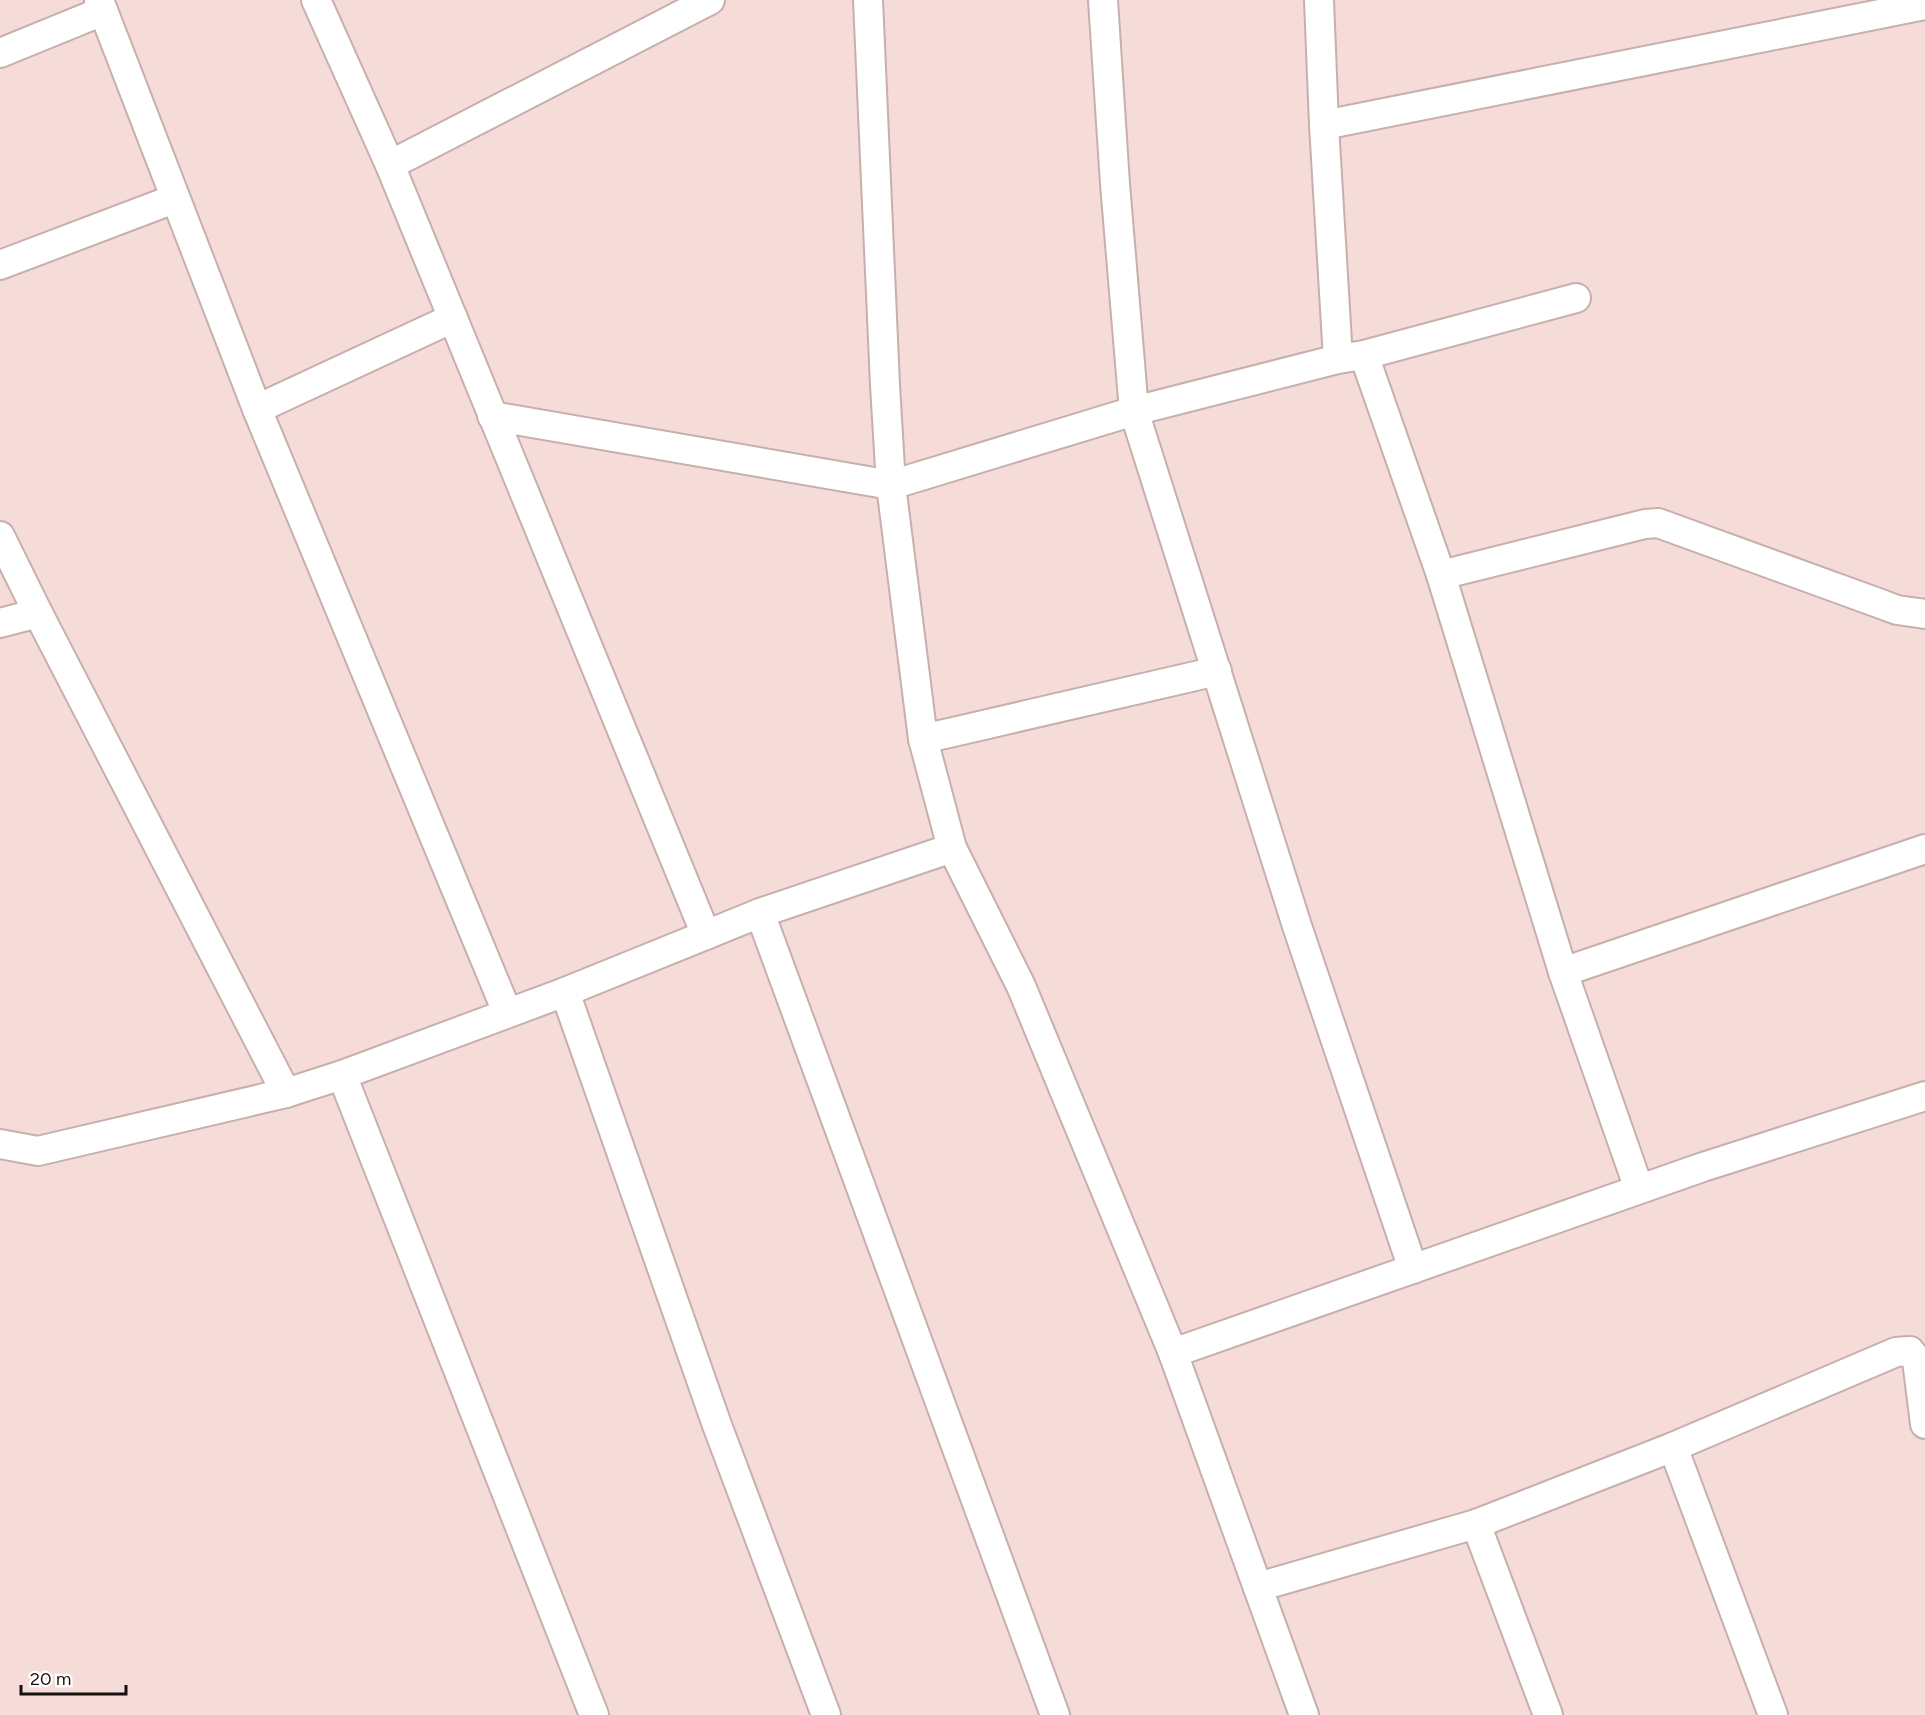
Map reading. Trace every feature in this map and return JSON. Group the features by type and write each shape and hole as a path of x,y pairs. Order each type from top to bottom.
{"street":[{"path":"315,0 390,165 706,935"},
{"path":"390,165 710,0"},
{"path":"868,0 891,485 923,739 952,848 1021,986 1173,1353 1304,1715"},
{"path":"1103,0 1115,184 1134,411 1297,926 1413,1269"},
{"path":"1319,0 1324,125 1351,357 1441,575 1563,972 1640,1189"},
{"path":"0,53 101,5 174,199 257,408 507,1012"},
{"path":"1324,125 1925,5"},
{"path":"0,265 174,199"},
{"path":"492,416 891,485 1134,411 1576,298"},
{"path":"257,408 453,318"},
{"path":"1441,575 1645,524 1658,523 1897,610 1925,614"},
{"path":"0,536 286,1093"},
{"path":"0,624 38,613"},
{"path":"923,739 1217,671"},
{"path":"0,1144 38,1151 286,1093 342,1075 565,992 760,913 952,848"},
{"path":"1563,972 1925,849"},
{"path":"760,913 1055,1715"},
{"path":"565,992 717,1425 826,1715"},
{"path":"342,1075 594,1715"},
{"path":"1173,1353 1640,1189 1925,1096"},
{"path":"1258,1587 1476,1524 1673,1447 1896,1352 1910,1351 1917,1360 1925,1424"},
{"path":"1673,1447 1773,1715"},
{"path":"1476,1524 1548,1715"}]}
